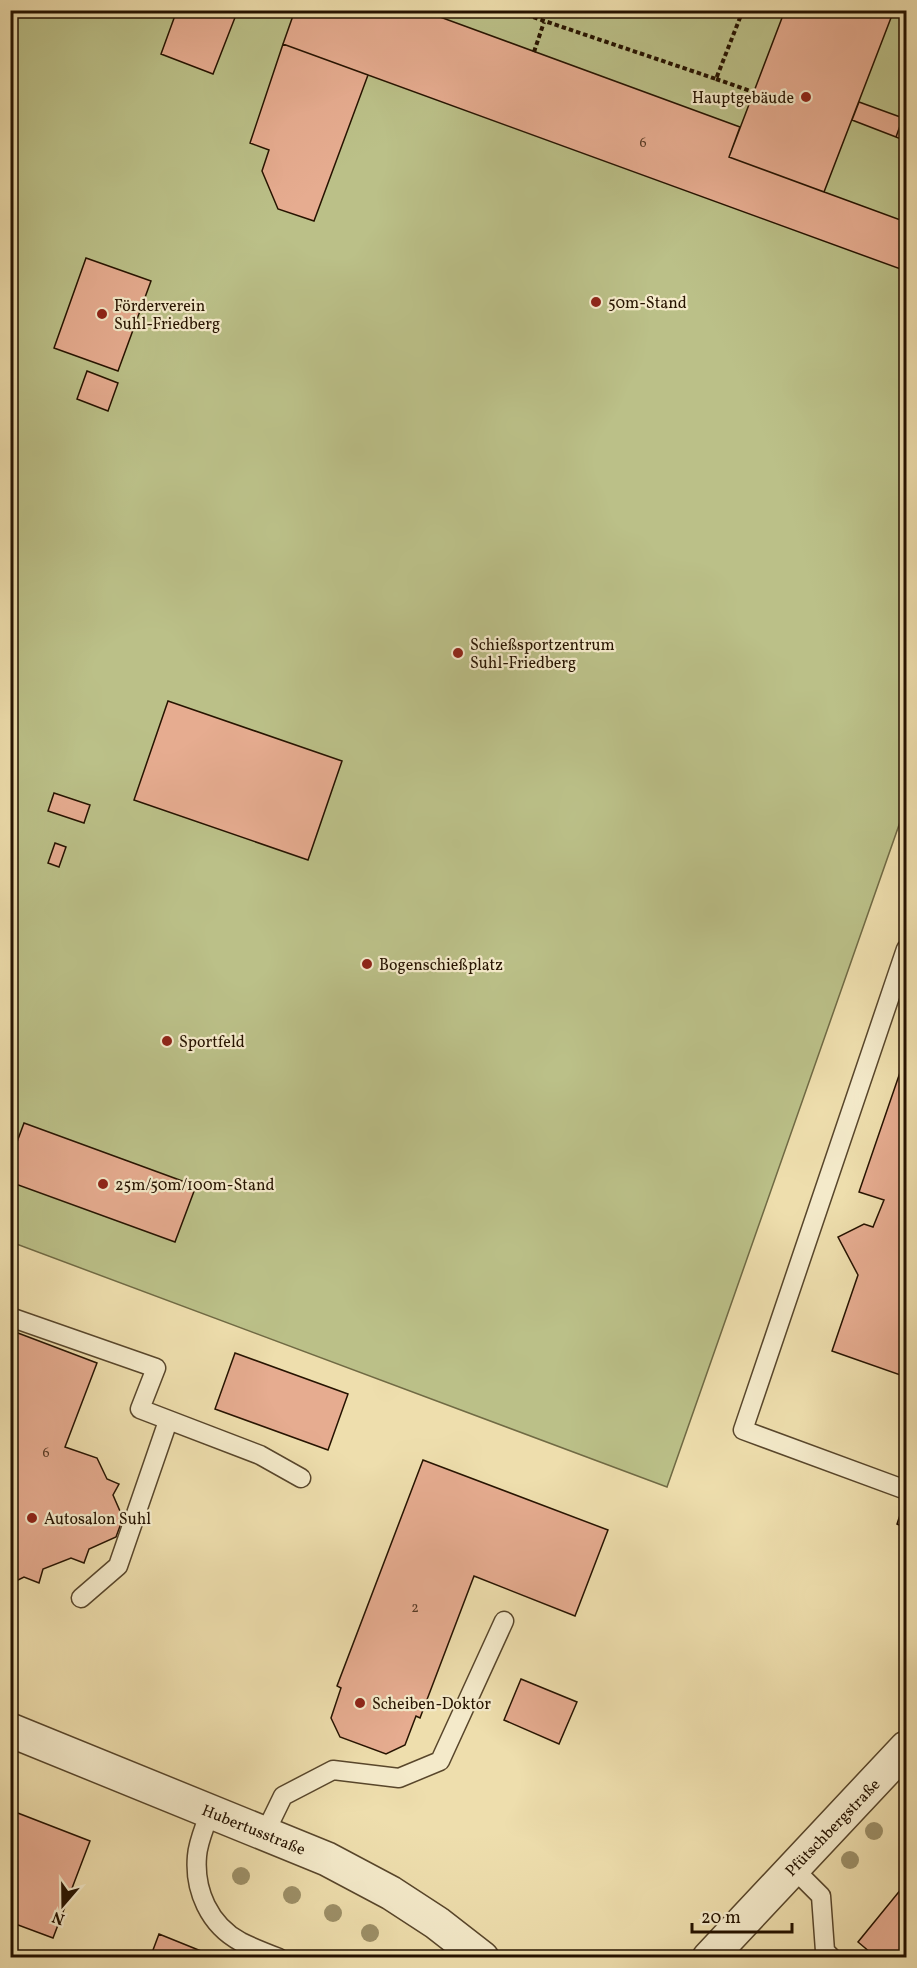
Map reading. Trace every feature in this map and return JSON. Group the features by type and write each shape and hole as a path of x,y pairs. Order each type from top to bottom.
{"street":[{"name":"Hubertusstraße","path":"10,1730 327,1858 391,1893 437,1923 482,1958"},
{"name":"Pfütschbergstraße","path":"709,1958 906,1748"}],"lane":[{"path":"906,949 742,1430 906,1490"},
{"path":"10,1317 156,1368 140,1409 260,1455 301,1478"},
{"path":"81,1598 118,1566 168,1421"},
{"path":"265,1833 283,1796 333,1770 399,1778 440,1761 504,1621"},
{"path":"210,1811 197,1854 197,1881 206,1907 221,1927 239,1941 279,1958"},
{"path":"792,1869 821,1896 825,1951 832,1958"}],"path":[{"path":"512,10 753,92"},
{"path":"716,79 743,10"},
{"path":"534,52 544,22"}],"green space":[{"name":"Schießsportzentrum Suhl-Friedberg","path":"10,11 906,11 906,805 667,1487 11,1242"}],"building":[{"path":"177,10 225,10 236,15 213,74 161,54"},
{"path":"295,10 421,10 740,127 729,157 906,222 906,271 283,44"},
{"name":"Hauptgebäude","path":"785,10 894,10 824,192 729,157"},
{"path":"283,44 368,75 314,221 278,209 262,171 269,150 250,143"},
{"path":"859,102 903,118 896,137 852,120"},
{"path":"906,109 906,141 896,137"},
{"name":"Förderverein Suhl-Friedberg","path":"86,258 151,281 118,371 54,348"},
{"path":"87,371 118,383 108,411 77,399"},
{"path":"168,701 342,761 308,860 134,800"},
{"path":"54,793 90,805 84,823 48,811"},
{"path":"55,843 66,847 59,867 48,863"},
{"path":"906,1055 906,1377 832,1351 858,1275 838,1237 864,1224 873,1227 884,1200 859,1192"},
{"name":"25m/50m/100m-Stand","path":"24,1123 196,1186 175,1242 10,1182 10,1161"},
{"path":"10,1330 97,1363 65,1447 97,1458 107,1479 119,1484 113,1495 123,1518 116,1537 89,1549 84,1563 71,1558 43,1569 39,1583 24,1577 10,1584"},
{"path":"235,1353 348,1394 328,1450 215,1409"},
{"path":"423,1460 608,1530 575,1616 474,1576 420,1718 416,1716 405,1745 386,1754 340,1737 331,1718 341,1688 337,1686"},
{"path":"901,1512 906,1515 906,1528 897,1524"},
{"path":"521,1679 577,1702 559,1744 504,1720"},
{"path":"10,1810 90,1841 53,1938 10,1922"},
{"path":"906,1883 906,1958 877,1958 858,1942"},
{"path":"159,1934 206,1953 219,1958 150,1958"}],"place":[{"name":"Hauptgebäude","path":"806,97"},
{"name":"50m-Stand","path":"596,302"},
{"name":"Förderverein Suhl-Friedberg","path":"102,314"},
{"name":"Schießsportzentrum Suhl-Friedberg","path":"458,653"},
{"name":"Bogenschießplatz","path":"367,964"},
{"name":"Sportfeld","path":"167,1041"},
{"name":"25m/50m/100m-Stand","path":"103,1184"},
{"name":"Autosalon Suhl","path":"32,1518"},
{"name":"Scheiben-Doktor","path":"360,1703"}]}
